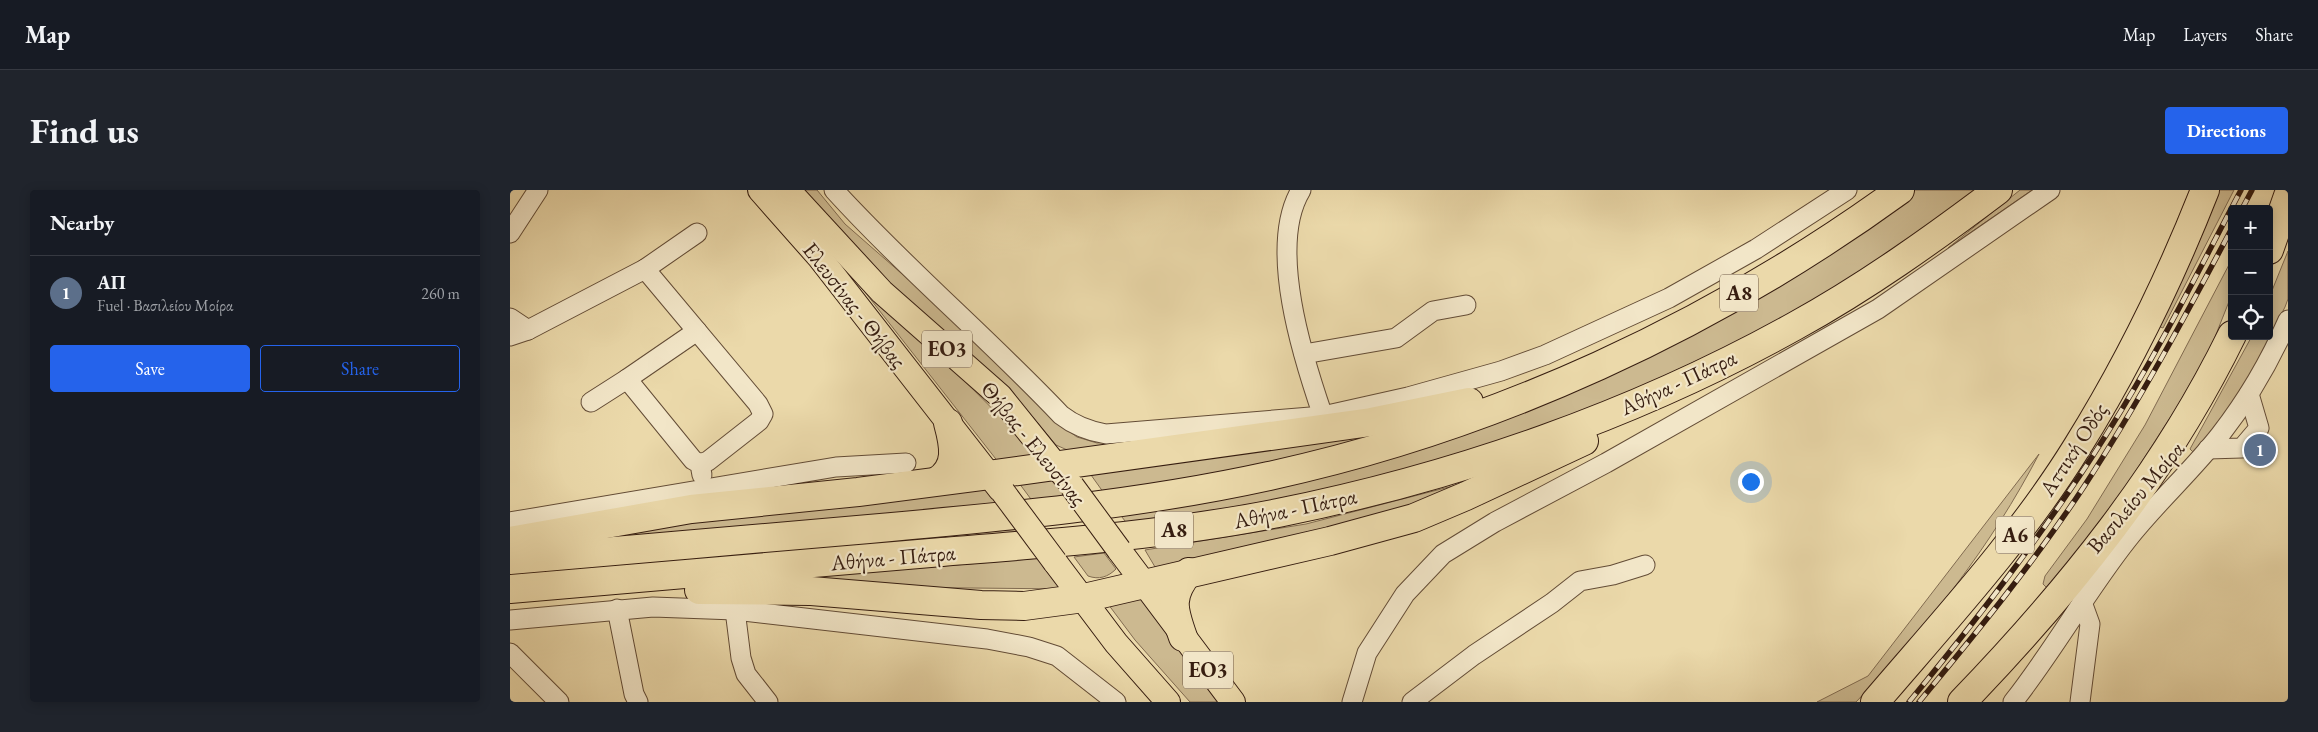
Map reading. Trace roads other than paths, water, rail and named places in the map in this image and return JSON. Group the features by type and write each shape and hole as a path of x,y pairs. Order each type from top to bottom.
{"highway":[{"name":"Αθήνα - Πάτρα","path":"510,560 978,519 1181,494 1272,476 1378,448 1457,422 1568,378 1655,339 1712,309 1805,254 1900,190"},
{"name":"Αθήνα - Πάτρα","path":"515,589 1094,539 1188,528 1279,513 1405,483 1512,450 1636,403 1794,327 1897,263 1998,190"},
{"name":"Αττική Οδός","path":"1875,702 2009,543 2077,448 2133,351 2181,251 2205,190"},
{"path":"2273,239 2288,196"},
{"path":"515,589 582,593 726,589 811,590 981,605 1031,606 1084,598 1330,541 1414,518 1482,488 1685,391 1794,327"},
{"path":"1962,702 2037,621 2087,562 2135,499 2208,383 2230,340"},
{"path":"510,541 691,509 937,481 996,483 1056,464 1379,421 1436,410 1568,378"},
{"path":"937,481 951,467 954,456 954,446 948,423"},
{"path":"1183,637 1175,614 1174,598 1179,585 1190,572"}],"main road":[{"name":"Ελευσίνας - Θήβας","path":"760,190 820,258 996,483"},
{"name":"Ελευσίνας - Θήβας","path":"788,190 832,240"},
{"name":"Θήβας - Ελευσίνας","path":"832,240 882,292 988,384 1018,416 1056,464 1143,583"},
{"name":"ΕΟ3","path":"996,483 1116,642 1168,702"},
{"name":"ΕΟ3","path":"1143,583 1233,702"}],"street":[{"path":"510,232 538,190"},
{"path":"834,190 851,197 900,259 980,332 1060,415 1089,432 1106,434 1128,434 1323,416 1458,384 1553,352 1626,320 1712,276 1847,190"},
{"path":"1300,190 1294,202 1287,231 1291,303 1323,416"},
{"path":"1352,702 1367,653 1405,594 1443,554 1495,522 1878,310 2050,190"},
{"path":"510,318 519,333 645,270 697,233"},
{"path":"645,270 758,404 763,414 759,421 708,461 700,464"},
{"path":"1304,354 1396,338 1433,312 1466,304"},
{"name":"Βασιλείου Μοίρα","path":"2013,702 2041,666 2082,602 2150,512 2208,449 2249,394 2266,369 2287,324"},
{"path":"591,402 697,331"},
{"path":"627,379 693,460 700,464"},
{"path":"2208,449 2242,448 2259,428 2249,394"},
{"path":"510,522 836,467 906,463"},
{"path":"700,464 703,490"},
{"path":"1412,702 1474,655 1552,603 1580,580 1613,576 1645,565"},
{"path":"2080,702 2090,624 2082,602"},
{"path":"510,620 653,607 735,610 988,639 1029,647 1057,656 1116,702"},
{"path":"617,609 630,699"},
{"path":"735,610 746,674 768,702"},
{"path":"510,653 559,702"}],"railway":[{"path":"1909,702 2012,572 2084,470 2159,344 2241,190"},
{"path":"2244,205 2252,190"},
{"path":"1919,702 2026,569 2085,485 2180,326 2228,236"}],"place":[{"name":"ΑΠ","path":"2260,450"}]}
